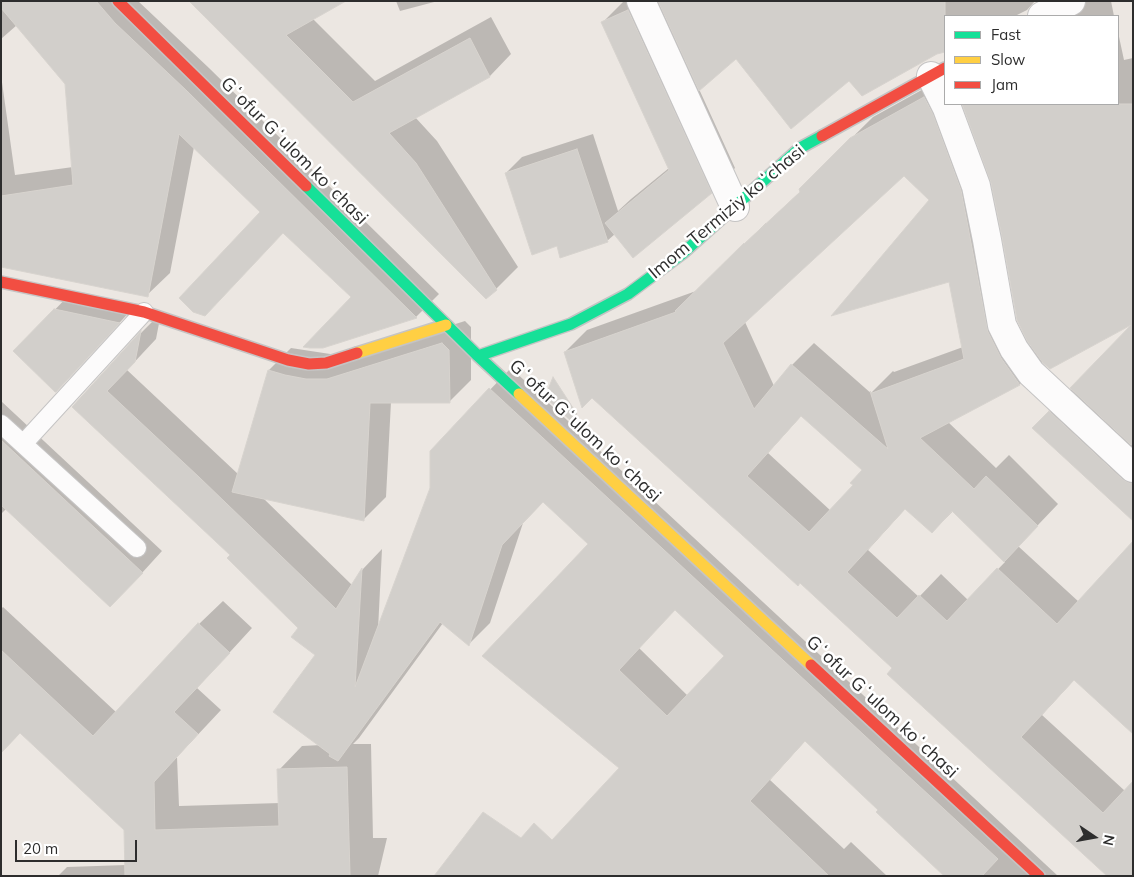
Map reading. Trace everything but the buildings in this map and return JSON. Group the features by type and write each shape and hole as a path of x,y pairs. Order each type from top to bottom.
{"street":[{"name":"Gʻofur Gʻulom koʻchasi","path":"118,1 478,356 1040,876"},
{"path":"641,1 735,207"},
{"path":"1044,15 1071,1"},
{"path":"938,72 944,96"},
{"name":"Imom Termiziy koʻchasi","path":"478,356 570,324 628,294 683,253 800,148 938,72"},
{"path":"946,105 976,186 1002,325 1014,349 1031,373 1133,468"},
{"path":"1,282 144,312 288,360 309,364 326,363 446,325"}],"lane":[{"path":"23,444 144,312"},
{"path":"1,424 137,548"}],"traffic: fast":[{"path":"478,356 571,324 628,294 683,253 800,148 822,136"},
{"path":"306,186 519,394"}],"traffic: slow":[{"path":"357,353 446,325"},
{"path":"519,394 811,665"}],"traffic: jam":[{"path":"118,1 306,186"},
{"path":"822,136 944,69"},
{"path":"1,282 144,312 288,360 309,364 326,363 357,353"},
{"path":"811,665 1039,876"}]}
